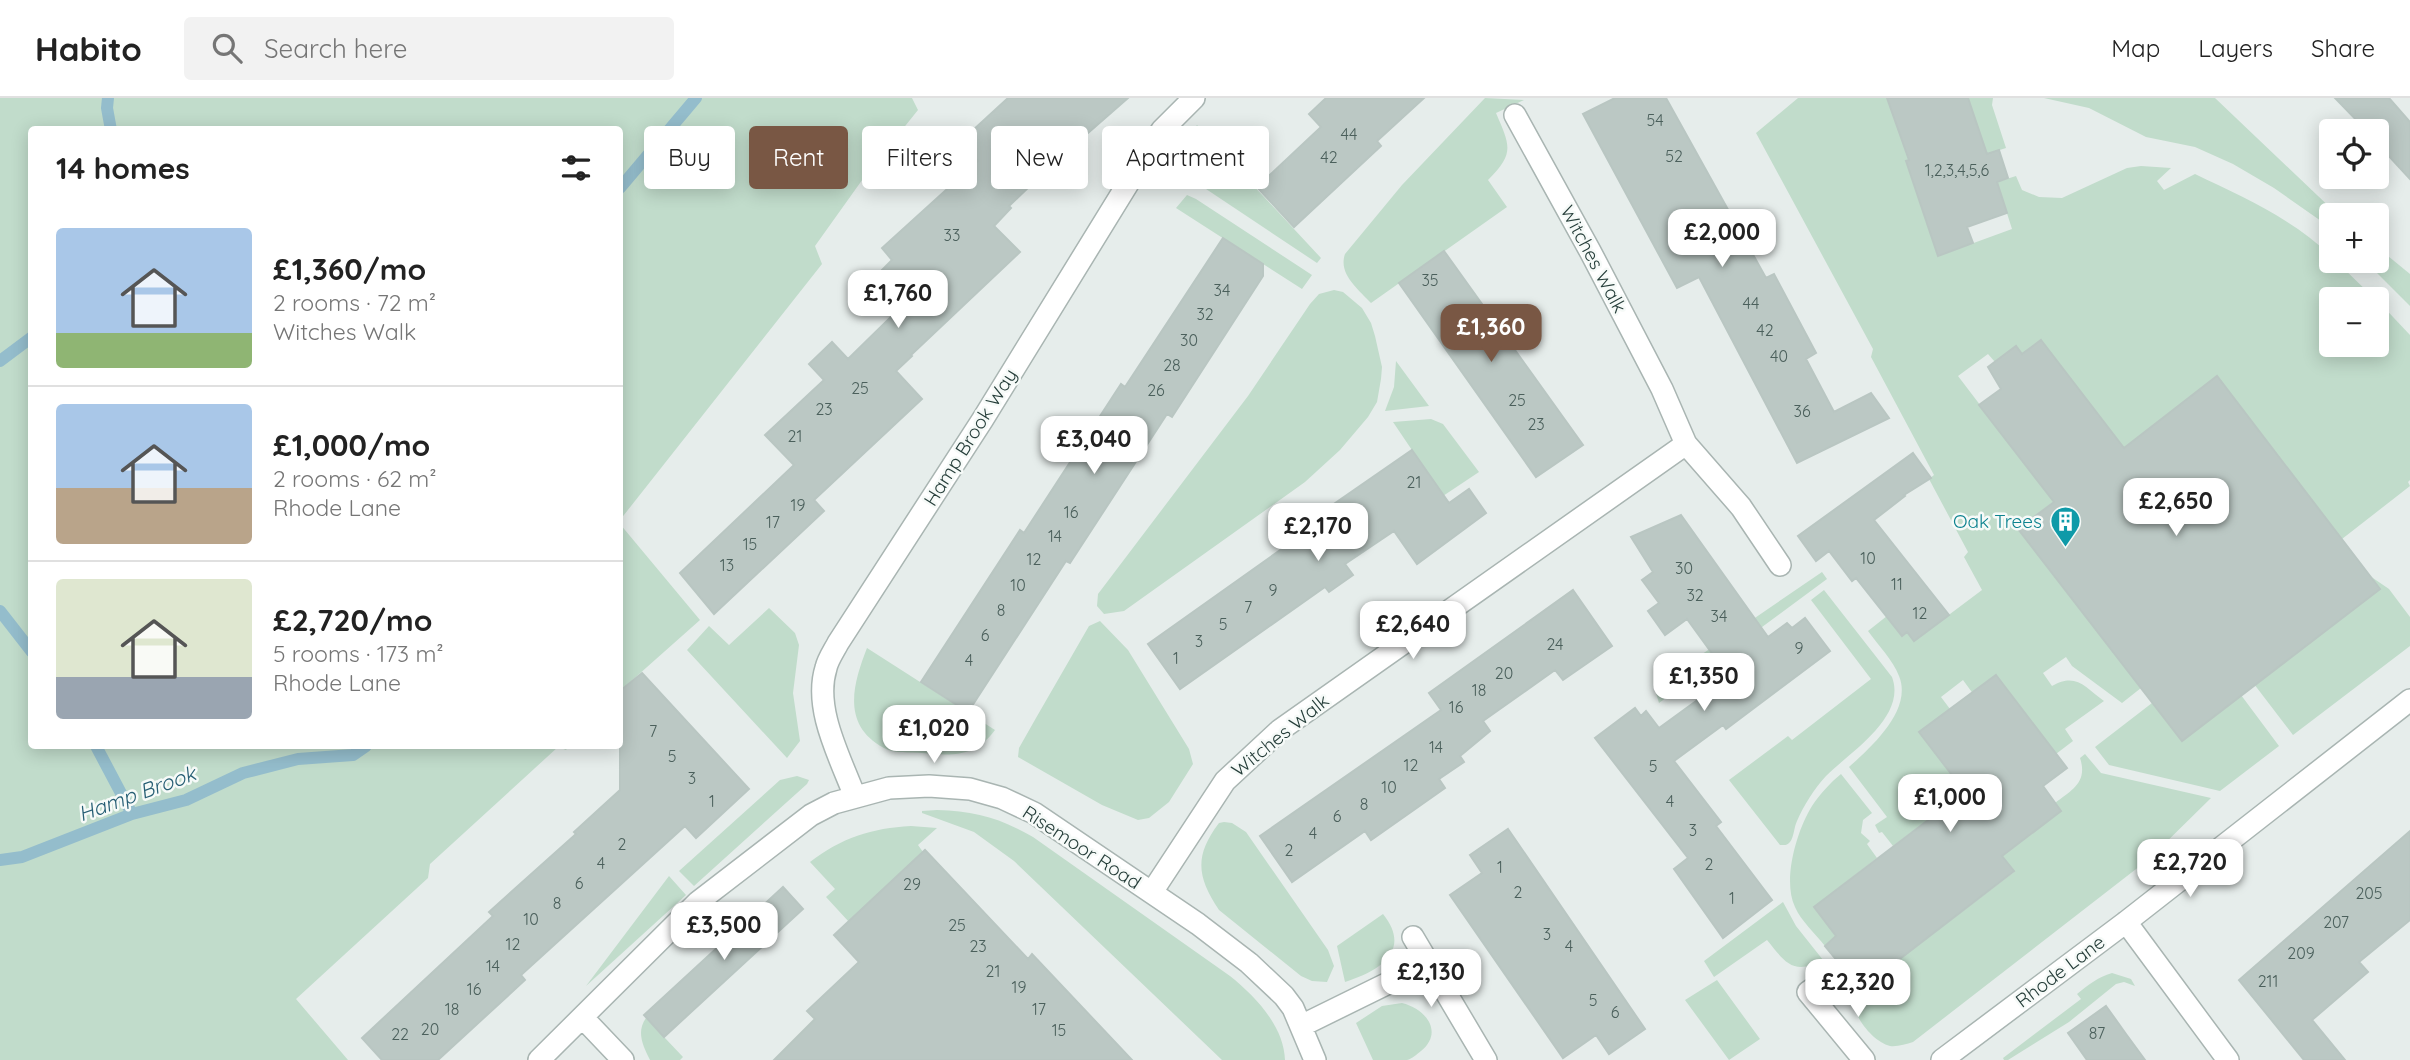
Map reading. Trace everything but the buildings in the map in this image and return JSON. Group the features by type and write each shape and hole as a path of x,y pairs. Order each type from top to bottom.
{"street":[{"name":"Hamp Brook Way","path":"855,797 825,709 823,688 826,667 838,642 983,419 1148,151 1162,130 1194,98"},
{"name":"Witches Walk","path":"1515,115 1656,377 1686,444 1741,507 1780,565"},
{"name":"Witches Walk","path":"1152,892 1225,781 1279,730 1686,444"},
{"name":"Rhode Lane","path":"1942,1060 2126,922 2410,701"},
{"name":"Risemoor Road","path":"539,1060 698,902 811,815 835,803 889,788 929,786 970,789 1002,798 1034,813 1198,924 1272,983 1293,1008 1315,1060"},
{"path":"2126,922 2228,1060"},
{"path":"1413,937 1486,1060"},
{"path":"1301,1026 1429,963"},
{"path":"1831,976 1808,992 1864,1060"},
{"path":"583,1018 623,1060"}],"green space":[{"path":"0,98 912,98 918,110 905,126 862,126 862,180 815,246 822,264 623,516 623,126 28,126 28,749 556,749 430,864 428,878 296,999 348,1060 0,1060"},
{"path":"1485,98 1524,100 1496,113 1507,149 1503,163 1488,180 1507,207 1371,303 1347,275 1344,268 1345,254 1402,185"},
{"path":"1798,98 1887,98 1938,256 2012,229 1997,182 2016,176 2022,190 2039,197 2062,198 2127,168 2171,168 2157,181 2164,190 2195,174 2249,200 2284,220 2319,246 2319,273 2348,273 2363,287 2319,287 2319,357 2389,357 2389,313 2410,335 2410,486 2342,539 2217,376 2099,467 2041,341 2022,354 2017,347 1995,362 1988,354 1958,376 2044,489 2066,492 2019,528 2141,688 2122,703 2072,666 2066,657 2043,673 2052,686 2068,680 2074,681 2086,686 2104,701 2065,729 2073,741 2031,773 1963,680 1941,697 1950,709 1965,792 1893,846 1882,832 1879,833 1875,825 1887,817 1849,767 1888,727 1900,702 1902,689 1899,676 1889,658 1868,631 1892,612 1902,635 1907,632 1914,641 1982,590 1964,557 1968,552 1929,479 1934,475 1871,357 1873,349 1756,133"},
{"path":"1965,98 1993,98 1992,105 2006,148 1987,154 1970,104"},
{"path":"2044,98 2215,98 2325,203 2319,203 2319,220 2233,164 2195,147 2146,137 2089,108"},
{"path":"1206,189 1257,189 1321,258 1317,263"},
{"path":"1187,195 1312,275 1302,289 1176,208"},
{"path":"2389,257 2410,274 2410,306 2377,273 2389,273"},
{"path":"1334,290 1343,292 1362,308 1375,336 1382,367 1381,379 1377,402 1368,417 1340,450 1305,482 1124,611 1104,614 1097,606 1098,594 1248,396 1310,304 1319,294"},
{"path":"1396,361 1429,406 1385,411 1394,387"},
{"path":"1431,419 1443,424 1479,472 1443,496 1393,422"},
{"path":"623,528 700,620 623,688"},
{"path":"1822,572 1827,579 1659,703 1654,687"},
{"path":"2370,576 2389,589 2410,617 2410,646 2293,735 2254,684 2379,589"},
{"path":"1824,590 1892,677 1894,692 1884,720 1822,781 1803,809 1790,842 1780,845 1729,780 1788,736 1792,740 1871,679 1811,600"},
{"path":"769,608 795,633 799,645 793,693 800,741 787,758 687,650 709,626 729,645"},
{"path":"1100,621 1128,650 1189,749 1193,764 1169,802 1149,818 1138,820 1102,805 1018,757 1019,748 1089,626"},
{"path":"867,648 995,730 980,745 963,753 903,752 884,748 870,739 856,716 855,689"},
{"path":"2241,695 2279,746 2220,791 2109,765 2095,747 2152,703 2182,741"},
{"path":"2085,754 2101,773 2211,798 2149,859 1913,1042 1899,1046 1882,1043 1867,1030 1856,1013 1853,995 1856,987 1843,968 1854,960 1871,981 2014,872 2002,856 2060,811 2055,803 2077,785 2082,773 2080,758"},
{"path":"1841,774 1872,813 1863,820 1861,833 1870,841 1867,844 1877,858 1814,907 1836,936 1825,946 1795,907 1791,896 1791,870 1806,816 1822,793"},
{"path":"797,776 809,780 807,784 694,886 679,871 780,780"},
{"path":"937,810 987,817 1033,837 1230,976 1258,1002 1274,1024 1280,1035 1285,1060 1222,1060 1014,861 974,832 922,813"},
{"path":"1219,823 1232,823 1246,832 1328,950 1334,966 1327,982 1312,981 1301,976 1219,910 1206,887 1201,866 1205,846"},
{"path":"911,826 937,828 918,845 923,852 849,922 826,897 835,889 810,862 833,847 858,836 883,829"},
{"path":"669,876 686,895 586,986"},
{"path":"1783,902 1796,926 1823,960 1813,965 1797,967 1779,955 1767,940 1714,977 1704,961"},
{"path":"1383,914 1394,939 1388,958 1369,972 1345,982 1337,946"},
{"path":"2112,973 2131,979 2135,986 2124,982 2116,984 2069,1022 2004,1060 2003,1058 2081,999 2077,994"},
{"path":"1717,980 1760,1039 1729,1060 1685,1000"},
{"path":"1402,1003 1418,1010 1429,1022 1431,1036 1428,1044 1409,1059 1373,1060 1356,1023 1382,1006"},
{"path":"646,1018 683,1057 680,1060 650,1060 641,1034"}],"waterway":[{"path":"108,98 110,126"},
{"name":"Hamp Brook","path":"623,184 696,98"},
{"path":"0,361 28,340"},
{"path":"0,611 28,647"},
{"path":"98,749 132,814"},
{"name":"Hamp Brook","path":"0,860 22,857 132,814 186,800 243,773 298,759 353,755 362,749"}],"place":[{"name":"Oak Trees","path":"2065,548"}]}
